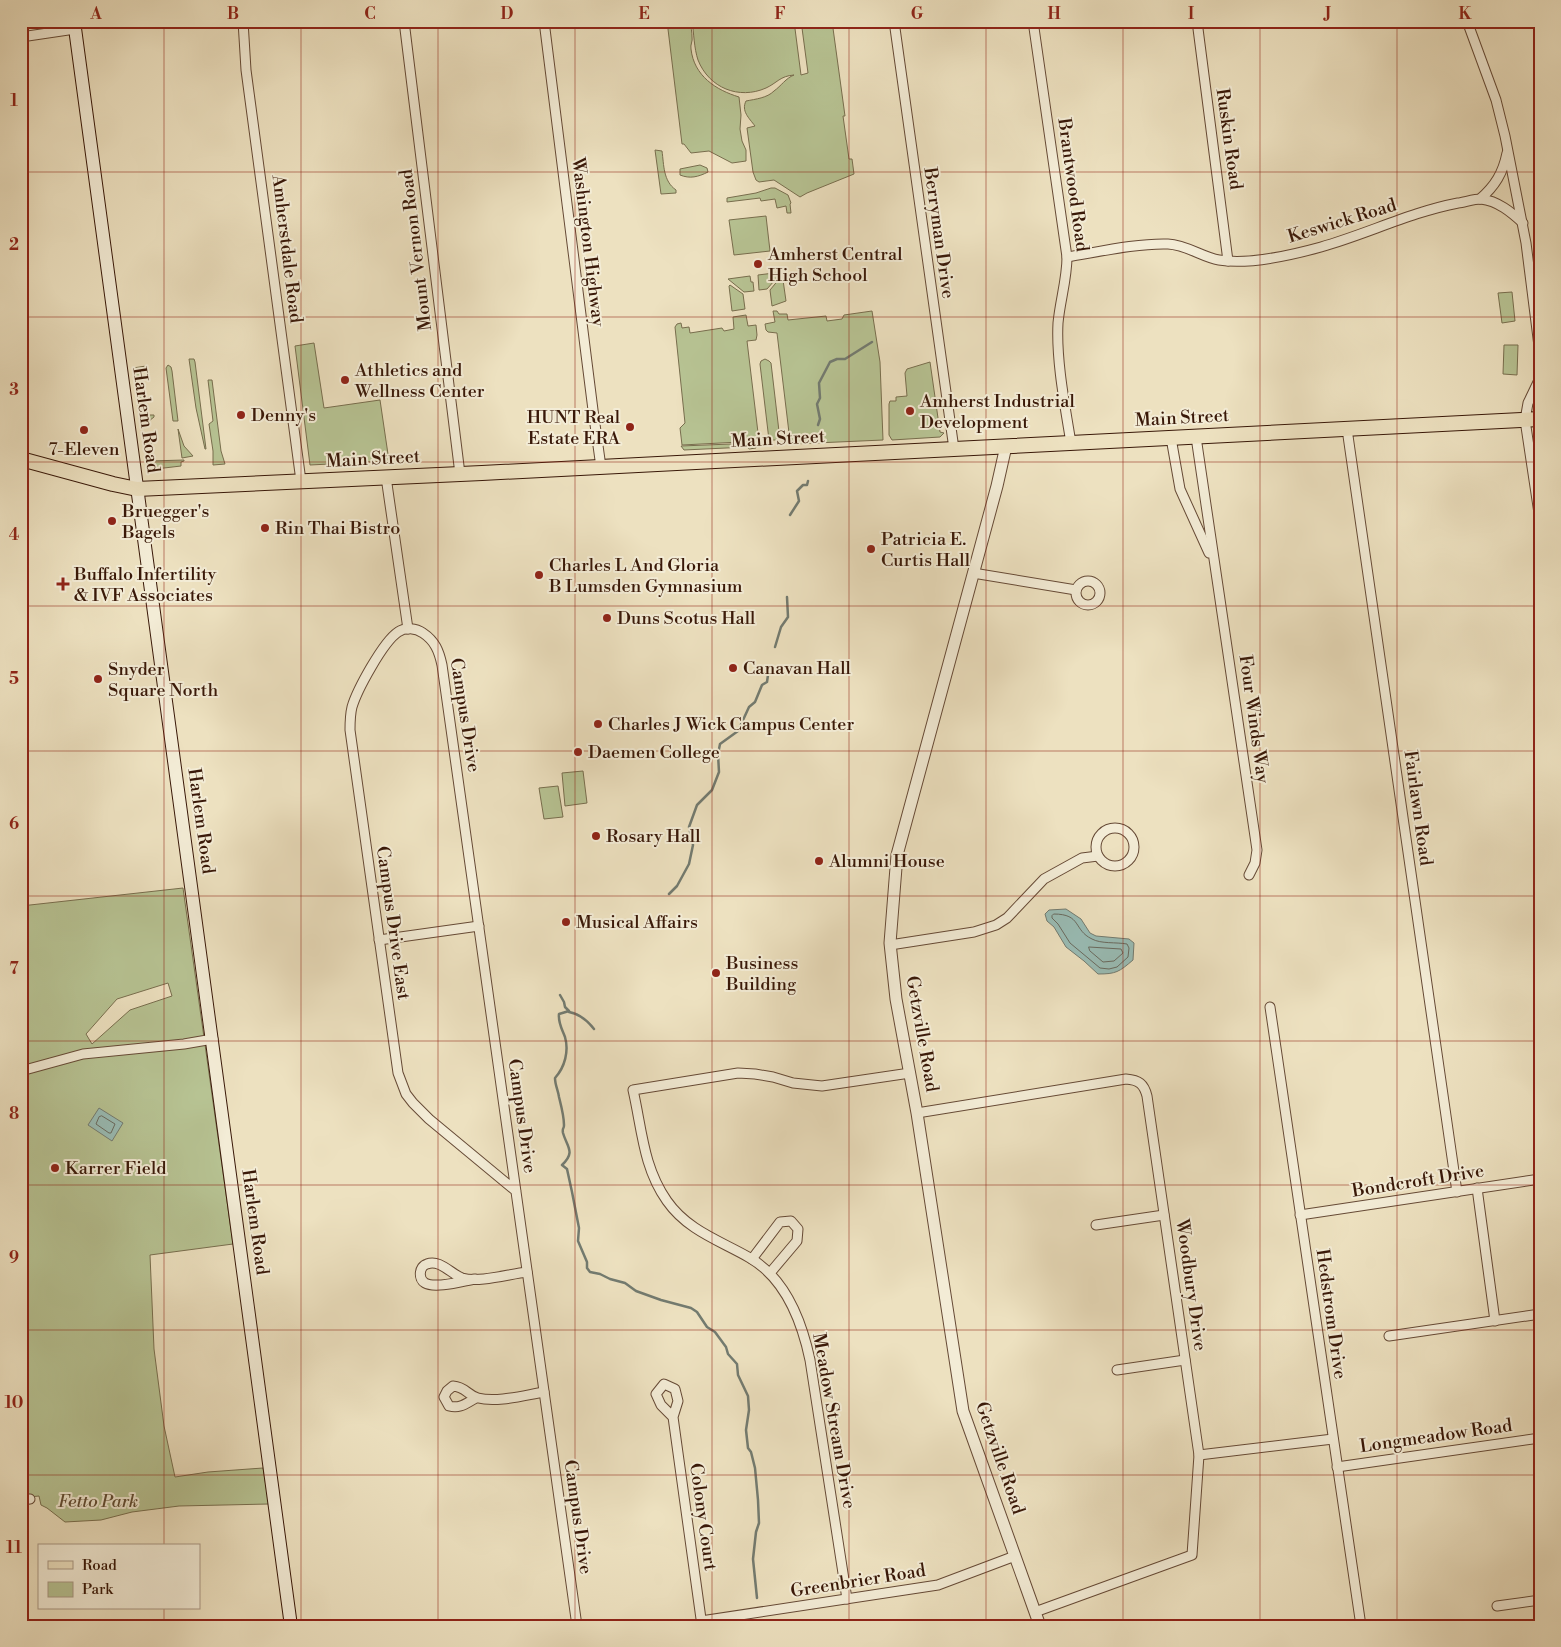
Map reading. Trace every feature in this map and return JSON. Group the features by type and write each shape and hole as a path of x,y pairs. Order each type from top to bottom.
{"main road":[{"name":"Harlem Road","path":"75,25 291,1626"},
{"name":"Main Street","path":"21,459 137,489 1540,419"}],"street":[{"name":"Amherstdale Road","path":"243,21 246,70 301,481"},
{"name":"Mount Vernon Road","path":"404,21 460,474"},
{"name":"Washington Highway","path":"544,21 601,467"},
{"name":"Berryman Drive","path":"894,21 954,449"},
{"name":"Brantwood Road","path":"1033,21 1067,257 1058,324 1059,351 1071,443"},
{"name":"Ruskin Road","path":"1197,21 1228,261"},
{"path":"1467,21 1496,100 1508,149 1523,223 1540,354"},
{"path":"21,37 75,25"},
{"path":"1480,199 1491,189 1499,177 1505,164 1508,149"},
{"name":"Keswick Road","path":"1067,257 1146,245 1169,244 1182,246 1209,258 1228,261 1263,259 1296,254 1323,247 1446,205 1480,199 1504,207 1523,223"},
{"path":"1540,378 1528,403 1525,420 1540,520"},
{"name":"Fairlawn Road","path":"1347,429 1457,1192"},
{"name":"Four Winds Way","path":"1196,436 1257,850 1255,863 1249,875"},
{"name":"Four Winds Way","path":"1171,438 1180,489 1215,567"},
{"name":"Getzville Road","path":"1006,446 897,855 890,945 896,999 917,1113 963,1411 1040,1626"},
{"path":"386,478 408,629"},
{"path":"973,573 1076,590"},
{"name":"Campus Drive","path":"408,629 422,633 432,640 440,656 577,1626"},
{"name":"Campus Drive East","path":"408,629 397,632 381,652 354,700 350,718 350,730 396,1064 401,1084 406,1094 429,1119 516,1191"},
{"path":"1120,828 1126,831 1134,841 1135,847 1131,859 1120,866 1107,865 1098,856 1096,843 1102,833 1108,829 1120,828"},
{"path":"890,945 974,932 996,925 1007,918 1044,880 1082,858 1098,856"},
{"path":"379,940 479,926"},
{"name":"Hedstrom Drive","path":"1270,1007 1360,1626"},
{"path":"21,1071 83,1054 184,1044 213,1039"},
{"name":"Meadow Stream Drive","path":"847,1599 812,1370 806,1341 794,1309 770,1273 752,1259 702,1234 684,1220 666,1200 652,1177 646,1160 633,1090 738,1073 755,1074 793,1083 822,1086 910,1073"},
{"name":"Woodbury Drive","path":"917,1113 1126,1079 1135,1080 1144,1087 1147,1096 1199,1455 1192,1555 1035,1612"},
{"name":"Bondcroft Drive","path":"1300,1215 1540,1179"},
{"path":"1477,1188 1495,1321"},
{"path":"1096,1225 1164,1215"},
{"path":"752,1259 780,1222 791,1221 798,1228 797,1241 770,1273"},
{"path":"475,1280 461,1277 441,1265 433,1263 423,1266 420,1270 422,1280 433,1285 475,1280 527,1272"},
{"path":"1389,1336 1540,1314"},
{"path":"1117,1370 1185,1360"},
{"path":"476,1398 494,1400 544,1392"},
{"name":"Colony Court","path":"673,1417 702,1623"},
{"name":"Longmeadow Road","path":"1337,1467 1540,1438"},
{"name":"Longmeadow Road","path":"1199,1455 1333,1439"},
{"name":"Greenbrier Road","path":"702,1623 938,1585 1015,1556"},
{"path":"1498,1606 1540,1600"}],"green space":[{"path":"21,21 63,21 63,22 21,28"},
{"path":"667,21 690,21 693,59 701,74 714,86 739,97 740,129 746,150 746,161 732,163 709,151 691,153 682,144"},
{"path":"692,21 794,21 801,75 808,73 802,28 824,25 823,21 832,21 849,159 852,159 854,174 800,197 774,180 759,182 756,180 753,172 747,128 755,126 745,111 746,101 768,95 794,75 782,78 766,88 756,91 746,93 726,89 709,78 698,60"},
{"path":"655,150 662,151 666,177 676,190 676,193 661,194"},
{"path":"700,165 707,168 708,172 694,177 680,175 680,169"},
{"path":"775,188 788,195 791,203 791,213 787,213 786,206 777,208 775,199 761,201 760,198 727,202 727,198 756,193"},
{"path":"766,216 770,251 734,255 729,220"},
{"path":"782,272 767,289 759,290 758,275"},
{"path":"750,276 754,291 744,292 728,279"},
{"path":"780,278 781,281 783,280 786,301 772,306 770,290"},
{"path":"730,285 743,294 745,309 732,311"},
{"path":"1512,292 1515,321 1502,323 1498,293"},
{"path":"773,311 777,311 779,314 787,314 788,320 826,316 827,321 842,319 844,315 872,311 880,362 883,440 793,444 790,441 777,333 768,332 765,324 775,322"},
{"path":"746,315 748,326 756,325 756,340 747,341 759,441 682,445 680,428 685,423 675,327 681,323 682,328 689,327 690,333 722,328 724,331 734,329 733,317"},
{"path":"314,343 324,408 380,400 389,461 310,465 295,346"},
{"path":"1504,345 1518,345 1517,375 1503,374"},
{"path":"189,359 194,359 195,362 206,449 196,408"},
{"path":"765,359 771,363 780,440 769,440 760,364"},
{"path":"930,362 940,432 944,433 940,437 892,440 889,435 890,401 896,401 896,397 907,396 905,373 907,369"},
{"path":"168,365 172,371 178,421 173,421 166,368"},
{"path":"146,366 147,369 140,371 147,415 154,415 154,417 140,424 133,368"},
{"path":"208,380 212,380 221,451 225,464 213,465 209,424 213,421"},
{"path":"178,429 184,446 193,456 182,458"},
{"path":"144,441 151,441 153,459 146,457"},
{"path":"756,443 756,448 749,449 747,447 684,450 681,446"},
{"path":"184,460 181,462 181,466 147,470 146,468 150,461"},
{"path":"583,771 587,803 565,806 562,773"},
{"path":"558,786 563,817 544,819 539,788"},
{"name":"Fetto Park","path":"183,888 233,1244 150,1255 154,1349 164,1426 175,1477 208,1472 263,1468 269,1504 179,1506 132,1512 101,1520 65,1522 41,1505 39,1496 29,1497 21,1441 21,906","holes":["168,983 172,996 130,1010 92,1044 86,1034 117,999"]}],"water":[{"path":"1066,909 1081,919 1090,933 1096,936 1129,939 1134,943 1133,960 1117,972 1098,974 1066,947 1054,927 1047,921 1045,914 1049,910"},
{"path":"99,1108 123,1123 112,1141 88,1125"}],"waterway":[{"path":"818,425 820,419 817,404 820,398 819,383 830,362 837,359 845,359 872,342"},
{"path":"790,515 799,501 797,491 803,485 807,485 808,481"},
{"path":"775,647 781,627 788,617 787,597"},
{"path":"669,894 677,886 689,864 693,845 689,827 697,805 712,790 719,772 718,754 720,744 738,731 749,707 755,702 762,685 767,682 768,675"},
{"path":"560,995 565,1007 569,1011 559,1014 566,1042 566,1053 564,1064 555,1081 564,1118 563,1133 570,1153 562,1165 567,1169 572,1192 579,1228 578,1241 590,1272 625,1283 636,1291 661,1300 691,1308 697,1312 707,1327 715,1332 726,1347 728,1354 737,1364 738,1375 748,1396 749,1410 746,1430 748,1448 751,1452 755,1468 758,1500 759,1523 753,1559 757,1598"},
{"path":"569,1012 583,1018 594,1029"}],"place":[{"name":"Amherst Central High School","path":"758,264"},
{"name":"Athletics and Wellness Center","path":"345,380"},
{"name":"Amherst Industrial Development","path":"910,411"},
{"name":"Denny's","path":"241,415"},
{"name":"HUNT Real Estate ERA","path":"630,427"},
{"name":"7-Eleven","path":"84,430"},
{"name":"Bruegger's Bagels","path":"112,521"},
{"name":"Rin Thai Bistro","path":"265,528"},
{"name":"Patricia E. Curtis Hall","path":"871,549"},
{"name":"Charles L And Gloria B Lumsden Gymnasium","path":"539,575"},
{"name":"Buffalo Infertility & IVF Associates","path":"63,584"},
{"name":"Duns Scotus Hall","path":"607,618"},
{"name":"Canavan Hall","path":"733,668"},
{"name":"Snyder Square North","path":"98,679"},
{"name":"Charles J Wick Campus Center","path":"598,724"},
{"name":"Daemen College","path":"578,752"},
{"name":"Rosary Hall","path":"596,836"},
{"name":"Alumni House","path":"819,861"},
{"name":"Musical Affairs","path":"566,922"},
{"name":"Business Building","path":"716,973"},
{"name":"Karrer Field","path":"55,1168"}]}
